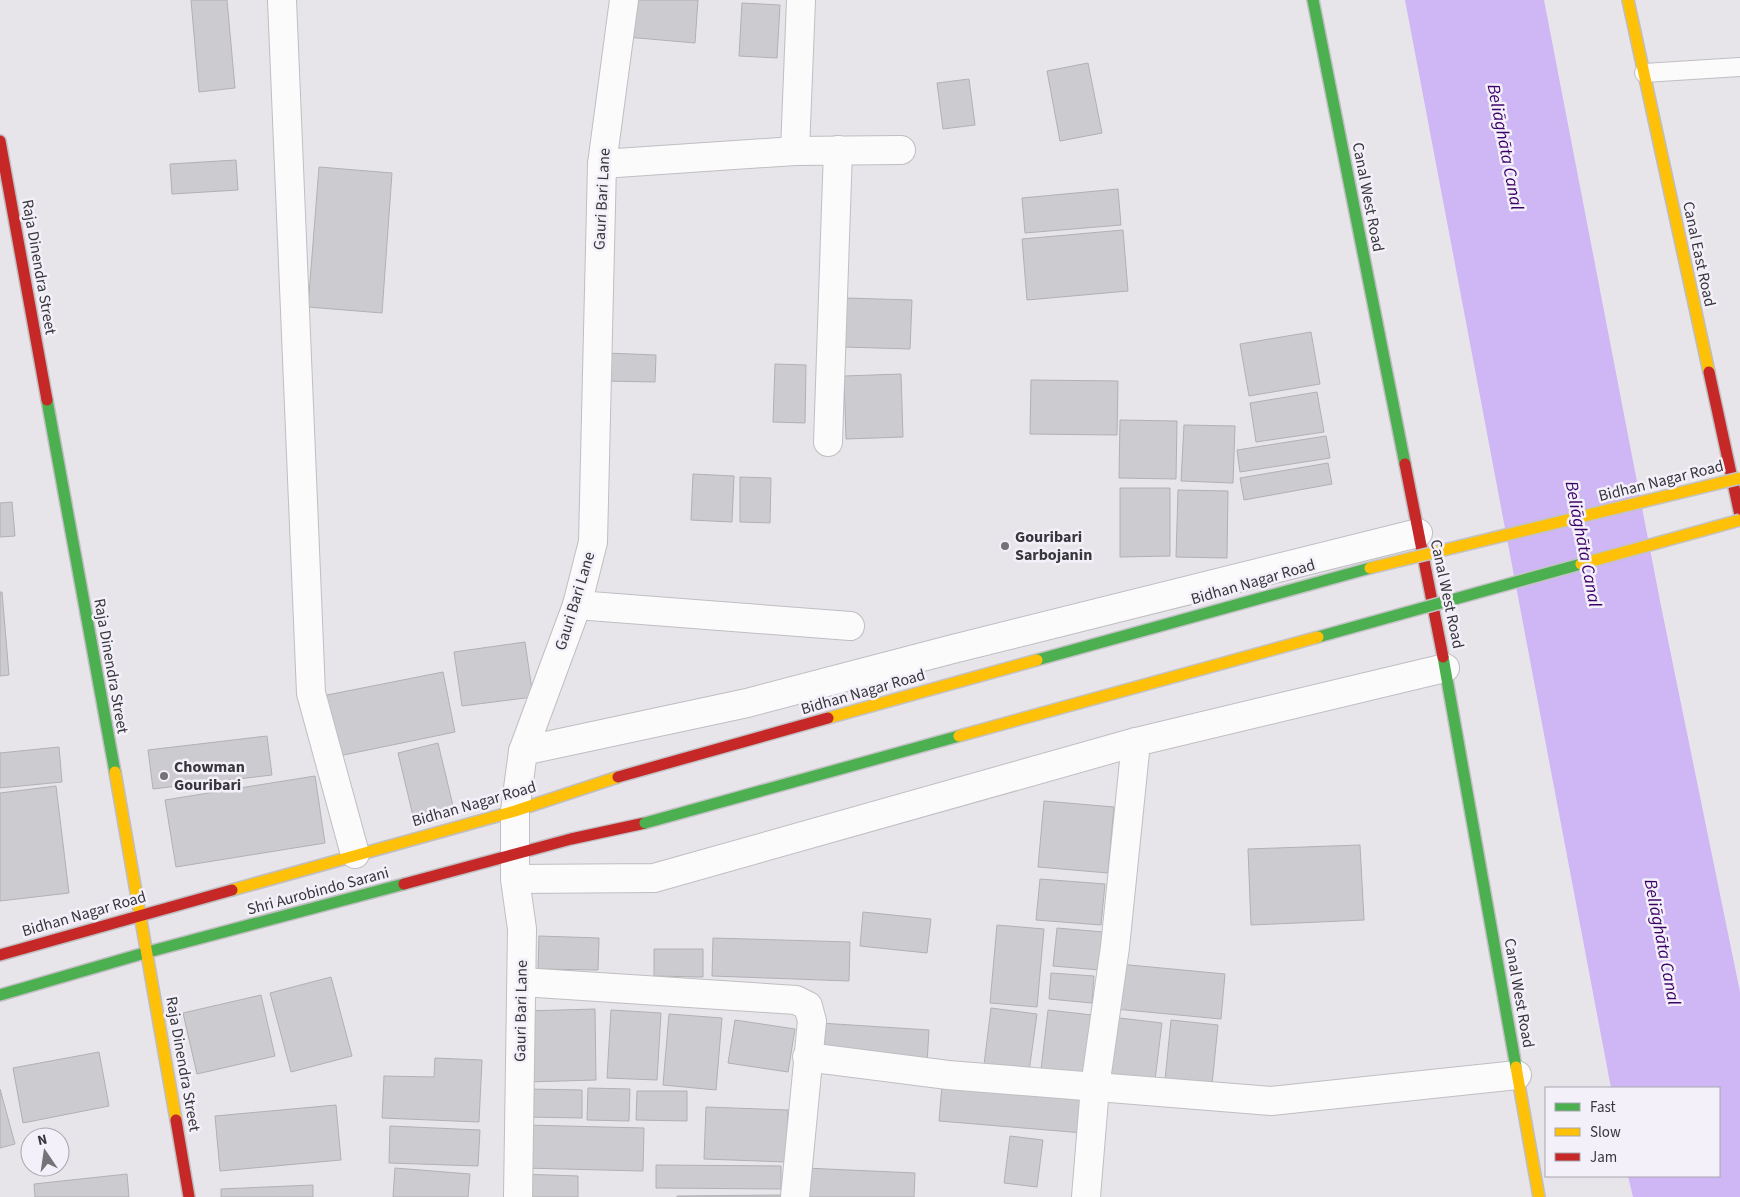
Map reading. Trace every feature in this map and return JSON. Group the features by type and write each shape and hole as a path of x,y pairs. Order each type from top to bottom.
{"main road":[{"name":"Canal West Road","path":"1313,0 1446,668 1539,1197"},
{"name":"Canal East Road","path":"1628,0 1740,515"},
{"name":"Raja Dinendra Street","path":"0,140 148,952 189,1197"},
{"path":"1727,460 1740,457"},
{"name":"Bidhan Nagar Road","path":"0,955 515,810 618,777 1334,576 1740,478"},
{"name":"Shri Aurobindo Sarani","path":"0,995 148,952 515,867 571,839 645,823 1740,520"}],"street":[{"path":"282,0 311,693 355,854"},
{"name":"Gauri Bari Lane","path":"518,1197 522,929 515,867 515,810 523,751 577,605 593,542 602,164 624,0"},
{"path":"795,151 801,0"},
{"path":"828,442 838,150"},
{"path":"602,164 795,151 901,150"},
{"path":"523,751 747,703 959,647 1418,533"},
{"path":"577,605 850,626"},
{"path":"515,867 654,878 1136,742 1446,668"},
{"path":"1086,1197 1095,1087 1115,947 1136,742"},
{"path":"522,982 796,1000 808,1006 812,1021 807,1057 795,1197"},
{"path":"807,1057 948,1075 1270,1101 1517,1075"}],"lane":[{"path":"1644,73 1740,67"}],"water":[{"name":"Beliāghāta Canal","path":"1405,0 1544,0 1660,601 1740,992 1740,1197 1633,1197 1628,1177 1720,1177 1720,1087 1611,1087"}],"building":[{"path":"191,0 227,0 235,88 199,92"},
{"path":"633,0 698,0 695,43 627,37"},
{"path":"742,3 780,5 777,58 739,56"},
{"path":"1088,63 1102,133 1060,141 1047,71"},
{"path":"969,79 975,125 943,129 937,83"},
{"path":"236,160 238,190 172,194 170,164"},
{"path":"319,167 392,173 382,313 308,307"},
{"path":"1118,189 1121,225 1025,233 1022,198"},
{"path":"1123,230 1128,291 1027,300 1022,239"},
{"path":"846,298 912,300 910,349 844,347"},
{"path":"1311,332 1320,384 1249,396 1240,344"},
{"path":"606,353 656,355 655,382 605,381"},
{"path":"775,364 806,365 805,423 773,422"},
{"path":"901,374 903,437 846,439 844,376"},
{"path":"1031,380 1118,381 1117,435 1030,434"},
{"path":"1317,392 1324,432 1256,442 1250,403"},
{"path":"1120,420 1177,421 1176,479 1119,478"},
{"path":"1184,425 1235,426 1233,483 1181,481"},
{"path":"1326,436 1330,458 1240,472 1237,450"},
{"path":"1328,463 1332,484 1244,500 1240,478"},
{"path":"693,474 734,476 732,522 691,520"},
{"path":"740,477 771,478 770,523 740,522"},
{"path":"1120,488 1170,488 1170,556 1120,557"},
{"path":"1178,490 1228,491 1227,558 1176,557"},
{"path":"12,502 15,536 0,537 0,503"},
{"path":"0,592 2,592 9,675 0,676"},
{"path":"525,642 533,697 462,706 454,652"},
{"path":"443,672 455,732 334,757 322,696"},
{"path":"267,736 272,775 153,789 148,750"},
{"path":"438,743 454,810 414,820 398,753"},
{"path":"59,747 62,782 0,788 0,753"},
{"path":"315,776 325,843 176,867 165,800"},
{"path":"56,786 69,893 0,901 0,793"},
{"path":"1044,801 1114,807 1108,873 1038,867"},
{"path":"1360,845 1364,920 1251,925 1248,849"},
{"path":"1040,879 1105,884 1101,925 1036,920"},
{"path":"863,912 931,919 927,953 860,946"},
{"path":"997,925 1044,929 1037,1007 990,1003"},
{"path":"1057,928 1103,932 1100,970 1053,966"},
{"path":"539,936 599,938 598,970 538,969"},
{"path":"713,938 850,942 849,981 712,976"},
{"path":"654,949 703,949 703,977 654,976"},
{"path":"1119,964 1225,974 1221,1019 1115,1009"},
{"path":"1051,973 1094,976 1092,1003 1049,999"},
{"path":"331,977 352,1056 291,1072 270,993"},
{"path":"261,995 275,1056 197,1074 183,1013"},
{"path":"991,1008 1037,1014 1028,1079 983,1073"},
{"path":"595,1009 596,1080 527,1082 526,1011"},
{"path":"611,1010 661,1013 657,1080 607,1078"},
{"path":"1048,1010 1092,1015 1084,1083 1040,1078"},
{"path":"669,1014 722,1018 716,1090 663,1085"},
{"path":"1111,1017 1162,1023 1154,1088 1104,1082"},
{"path":"735,1020 795,1029 788,1072 728,1063"},
{"path":"1171,1020 1218,1025 1211,1095 1164,1090"},
{"path":"820,1023 929,1030 927,1064 817,1057"},
{"path":"99,1052 109,1106 23,1123 13,1068"},
{"path":"435,1058 482,1060 479,1122 382,1118 384,1076 434,1077"},
{"path":"942,1084 1086,1095 1083,1133 939,1121"},
{"path":"588,1088 630,1089 629,1121 587,1120"},
{"path":"0,1089 15,1144 0,1148"},
{"path":"527,1089 582,1090 582,1118 527,1117"},
{"path":"637,1091 687,1091 687,1121 636,1120"},
{"path":"336,1105 341,1160 220,1171 215,1116"},
{"path":"706,1107 788,1110 786,1162 704,1159"},
{"path":"525,1125 644,1128 643,1171 524,1168"},
{"path":"390,1126 480,1130 478,1166 389,1163"},
{"path":"1010,1136 1043,1140 1037,1187 1004,1183"},
{"path":"656,1165 781,1166 781,1189 656,1188"},
{"path":"395,1168 470,1174 468,1197 393,1197"},
{"path":"805,1168 915,1173 914,1197 804,1197"},
{"path":"127,1174 129,1197 35,1197 34,1184"},
{"path":"519,1174 578,1176 578,1197 518,1197"},
{"path":"313,1185 313,1197 221,1197 221,1189"},
{"path":"781,1195 781,1197 677,1197 677,1196"}],"traffic: fast":[{"path":"1313,0 1405,464"},
{"path":"47,400 115,772"},
{"path":"1318,637 1581,564"},
{"path":"1037,660 1370,568"},
{"path":"1443,657 1516,1067"},
{"path":"645,823 959,736"},
{"path":"0,995 148,952 404,884"}],"traffic: slow":[{"path":"1628,0 1709,372"},
{"path":"1370,568 1740,478"},
{"path":"1581,564 1740,520"},
{"path":"959,736 1318,637"},
{"path":"828,718 1037,660"},
{"path":"115,772 176,1120"},
{"path":"232,890 515,811 618,777"},
{"path":"1516,1067 1539,1197"}],"traffic: jam":[{"path":"0,141 47,400"},
{"path":"1709,372 1740,515"},
{"path":"1405,464 1443,657"},
{"path":"618,777 828,718"},
{"path":"404,884 571,839 645,823"},
{"path":"0,955 232,890"},
{"path":"176,1120 189,1197"}],"place":[{"name":"Gouribari Sarbojanin","path":"1005,546"},
{"name":"Chowman Gouribari","path":"164,776"}]}
